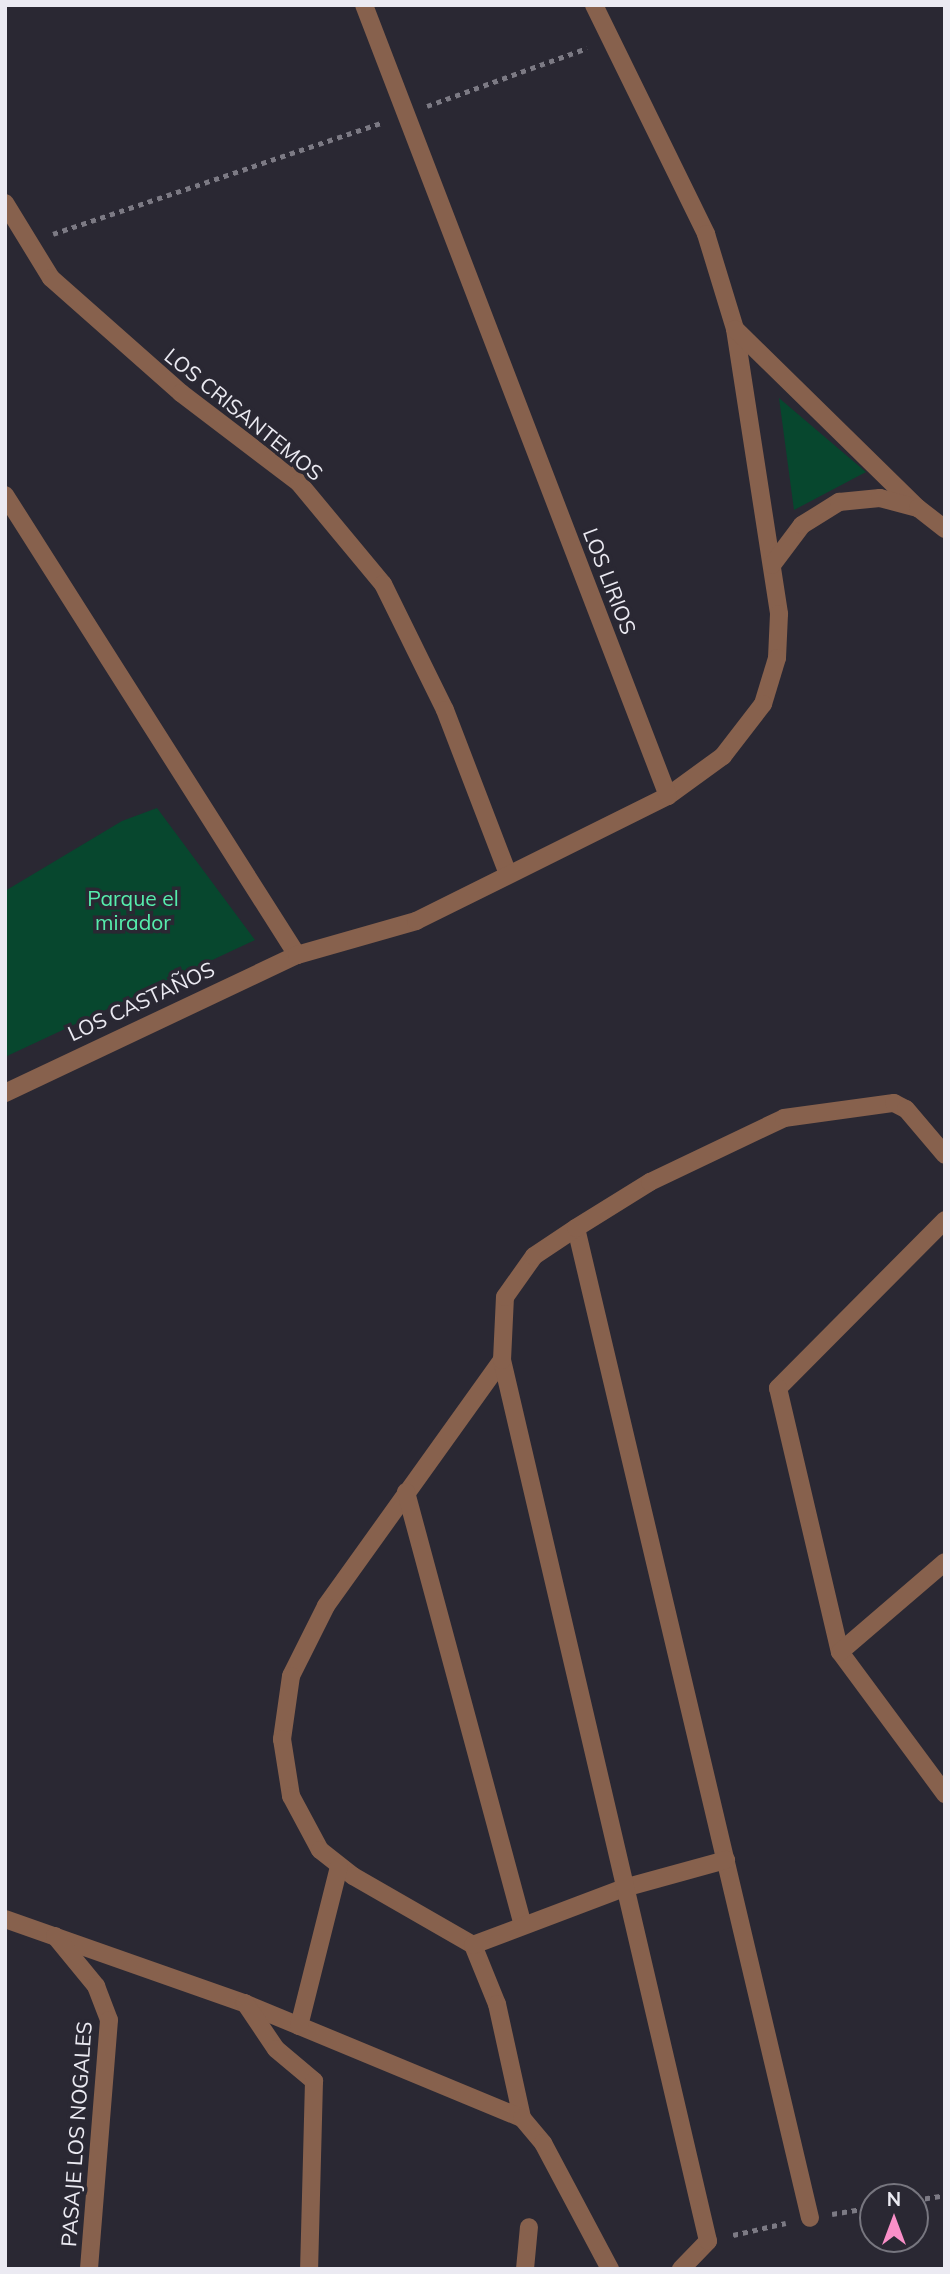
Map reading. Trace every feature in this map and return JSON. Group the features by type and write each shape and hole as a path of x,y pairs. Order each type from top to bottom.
{"street":[{"name":"LOS LIRIOS","path":"364,5 667,796"},
{"path":"5,495 297,955 416,921 667,796 723,756 763,704 777,658 772,565 735,329 706,234 594,5"},
{"name":"LOS CRISANTEMOS","path":"5,204 29,243 71,296 181,393 299,483 383,584 445,710 508,874"},
{"path":"735,329 918,509 945,529"},
{"path":"772,565 802,525 839,502 880,498 918,509"},
{"name":"LOS CASTAÑOS","path":"5,1093 297,955"},
{"path":"681,2269 708,2241 502,1360 505,1297 515,1276 576,1228 650,1182 784,1118 878,1102 906,1109 945,1155"},
{"path":"945,1220 778,1388 840,1652 945,1794"},
{"path":"576,1228 810,2218"},
{"path":"502,1360 326,1606 284,1704 284,1766 291,1796 302,1824 339,1867 473,1945 495,1995 522,2118"},
{"path":"406,1492 522,1922"},
{"path":"840,1652 945,1562"},
{"path":"473,1945 522,1922 624,1888 726,1860"},
{"path":"299,2026 339,1867"},
{"path":"5,1919 244,2003 522,2118 543,2143 610,2269"},
{"name":"PASAJE LOS NOGALES","path":"55,1936 96,1986 109,2020 89,2269"},
{"path":"244,2003 276,2049 314,2081 309,2269"},
{"path":"525,2269 529,2227"}],"path":[{"path":"29,243 406,114 611,39"}],"green space":[{"path":"779,398 866,472 794,510"},
{"name":"Parque el mirador","path":"157,808 255,940 5,1057 5,891 122,821"}]}
